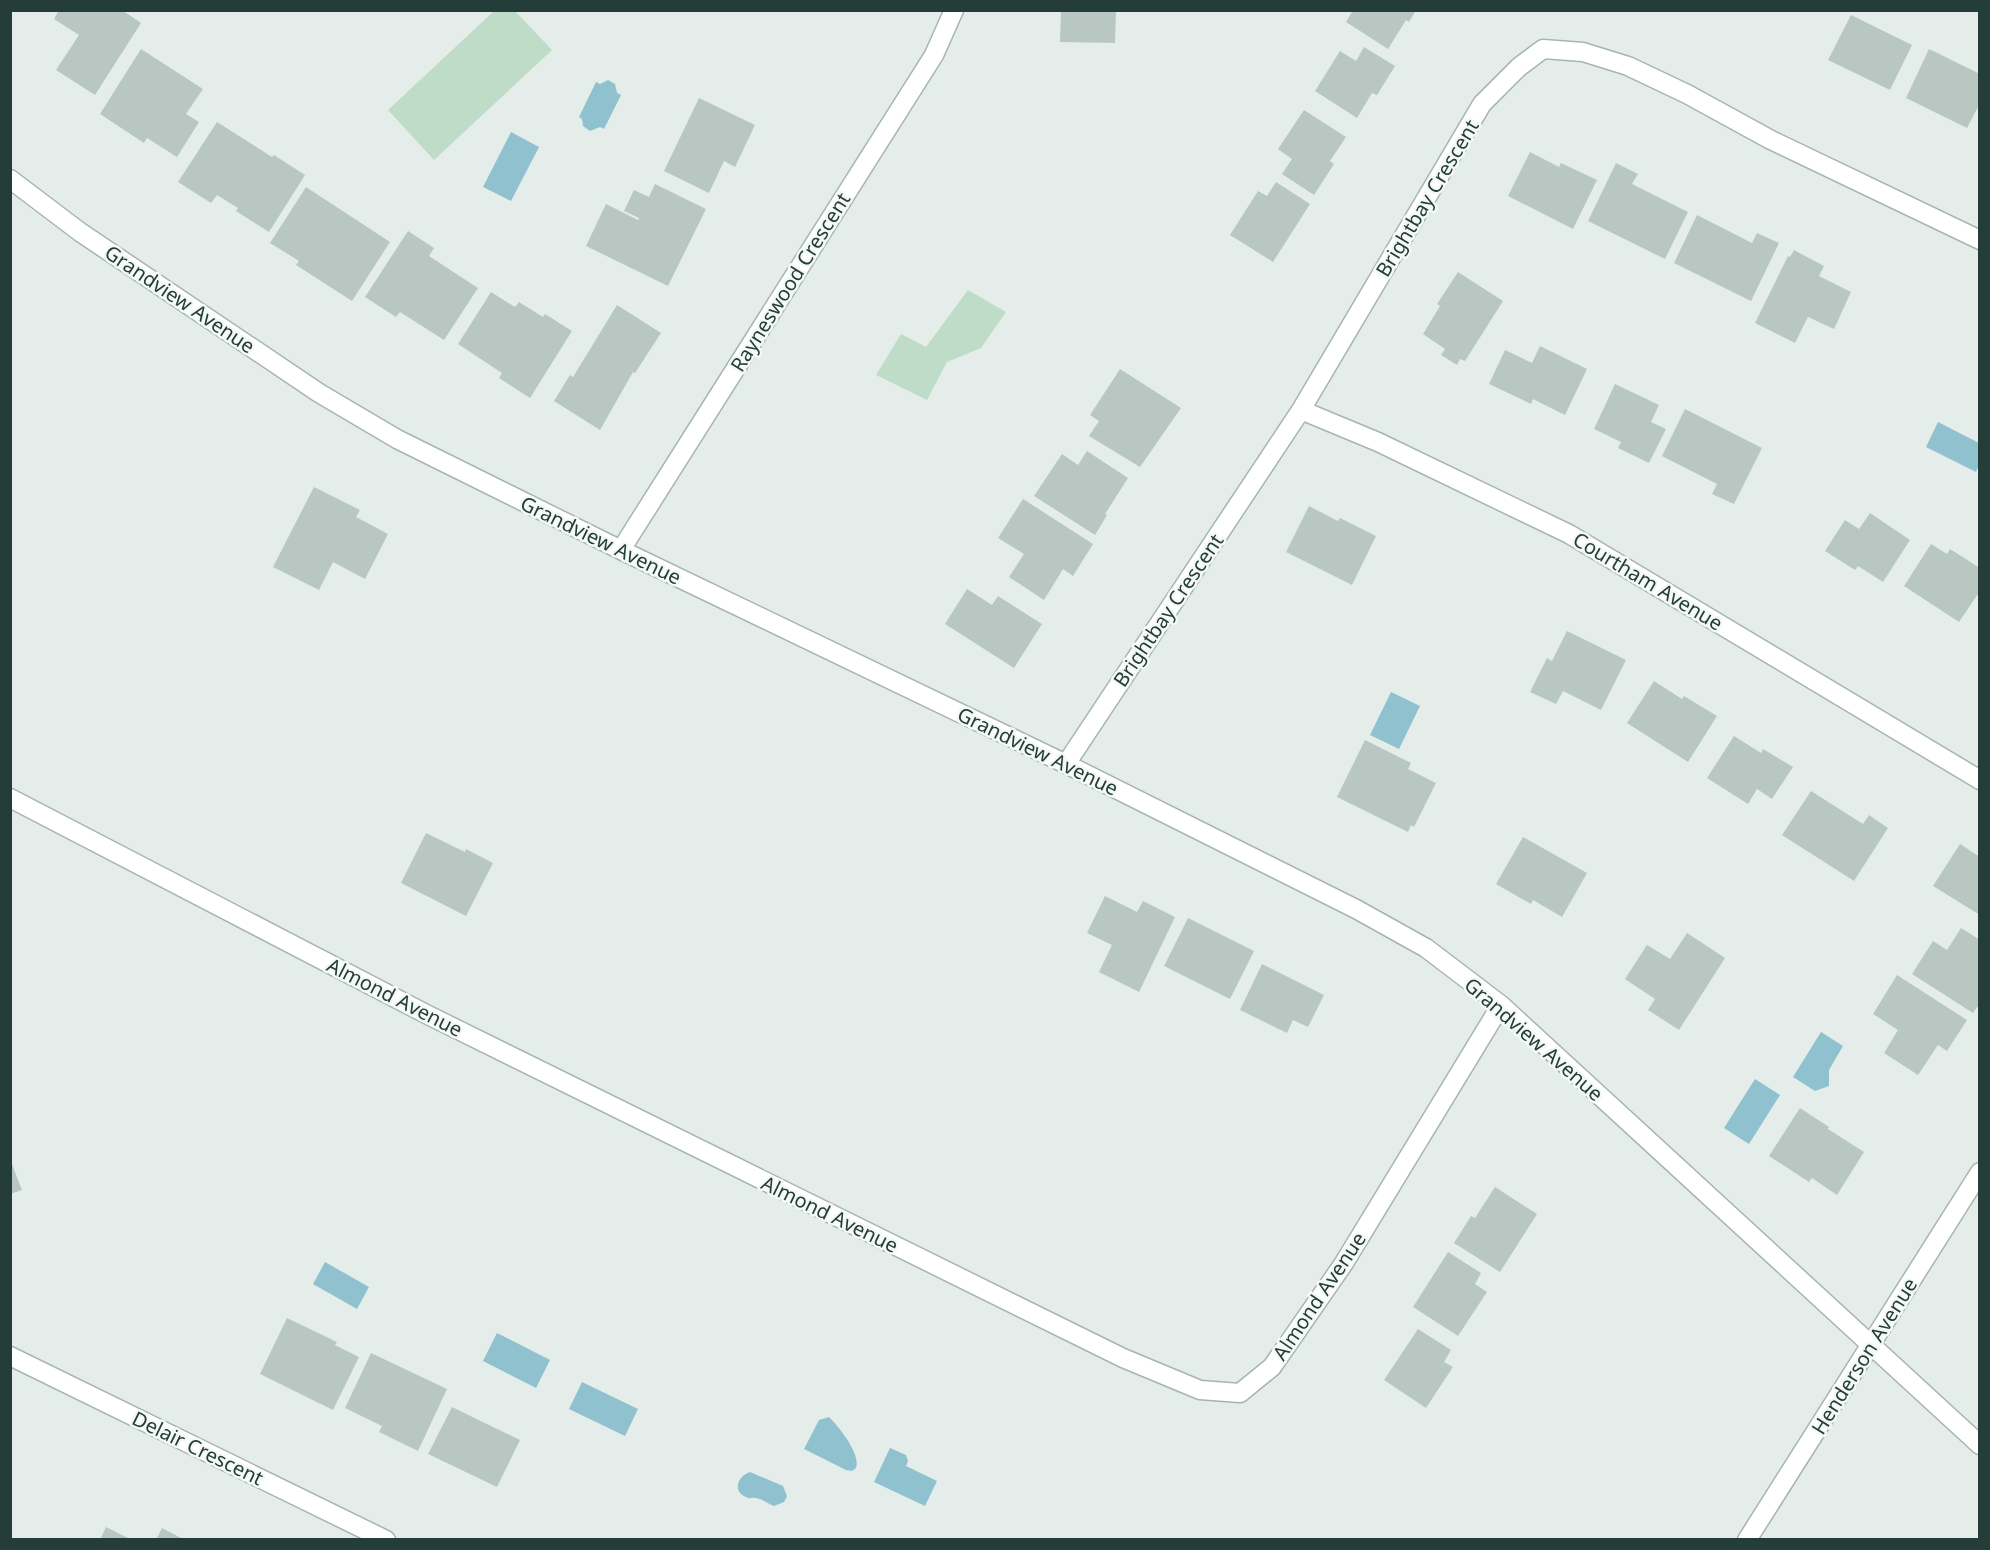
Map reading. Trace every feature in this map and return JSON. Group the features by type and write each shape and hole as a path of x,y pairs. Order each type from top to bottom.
{"street":[{"name":"Rayneswood Crescent","path":"625,552 624,545 934,55 954,10"},
{"name":"Brightbay Crescent","path":"1066,764 1301,410 1482,104 1518,67 1544,49 1583,52 1628,66 1687,94 1771,140 1980,240"},
{"name":"Grandview Avenue","path":"10,179 80,232 329,399 397,439 625,552 1066,764 1366,915 1426,948 1501,1005 1980,1445"},
{"name":"Courtham Avenue","path":"1301,410 1378,442 1569,534 1980,780"},
{"name":"Almond Avenue","path":"10,798 428,1015 1123,1358 1200,1390 1240,1393 1272,1367 1344,1263 1501,1005"},
{"name":"Henderson Avenue","path":"1748,1539 1980,1172"},
{"name":"Delair Crescent","path":"10,1356 386,1539"}],"green space":[{"path":"494,11 515,11 552,50 434,160 388,110"},
{"path":"968,290 1006,312 981,348 947,362 927,400 876,375 901,334 926,347"}],"water":[{"path":"608,80 615,84 617,93 621,95 604,129 600,127 590,131 583,126 582,119 579,117 596,82 600,84"},
{"path":"511,132 539,147 511,201 483,187"},
{"path":"1938,422 1979,443 1979,465 1976,472 1926,447"},
{"path":"1391,692 1420,706 1399,749 1370,735"},
{"path":"1821,1032 1843,1046 1829,1070 1829,1086 1815,1091 1793,1077"},
{"path":"1755,1079 1780,1095 1749,1144 1724,1128"},
{"path":"325,1262 369,1287 357,1309 313,1284"},
{"path":"497,1333 550,1360 536,1388 483,1361"},
{"path":"582,1382 638,1409 625,1436 569,1409"},
{"path":"829,1417 852,1448 857,1462 856,1468 852,1471 804,1449 819,1420"},
{"path":"890,1448 906,1455 908,1461 906,1466 937,1481 925,1506 874,1482"},
{"path":"750,1472 783,1486 787,1496 784,1502 774,1506 741,1494 738,1483"}],"building":[{"path":"59,10 122,10 141,23 95,95 56,70 79,35 54,19"},
{"path":"1061,10 1116,10 1115,43 1060,42"},
{"path":"1353,10 1416,10 1409,22 1406,20 1388,49 1346,22"},
{"path":"1851,15 1912,45 1890,90 1828,60"},
{"path":"1364,47 1395,66 1377,95 1372,93 1357,118 1315,91 1340,51 1356,61"},
{"path":"141,49 203,89 186,114 199,122 177,157 147,138 144,143 100,114"},
{"path":"1929,49 1980,74 1980,103 1967,128 1906,98"},
{"path":"699,98 755,125 735,167 724,161 709,193 664,171"},
{"path":"1304,110 1346,137 1330,161 1334,164 1314,195 1282,174 1292,159 1278,149"},
{"path":"217,122 305,175 269,232 236,211 238,208 217,195 211,203 178,182"},
{"path":"1530,152 1559,167 1561,163 1597,180 1573,229 1508,196"},
{"path":"1616,163 1638,174 1632,184 1688,212 1665,259 1588,221"},
{"path":"1276,182 1310,204 1273,262 1230,235 1258,191 1267,196"},
{"path":"655,184 706,209 668,286 586,246 606,204 638,220 639,218 624,211 634,190 649,197"},
{"path":"306,187 390,242 352,301 296,265 299,261 270,243"},
{"path":"1697,215 1752,243 1757,233 1779,243 1751,301 1674,263"},
{"path":"408,231 434,248 429,256 478,288 444,340 400,312 396,317 365,297"},
{"path":"1794,250 1824,266 1819,276 1851,292 1834,329 1808,317 1795,343 1755,323 1788,256 1790,257"},
{"path":"1458,272 1503,301 1465,361 1460,359 1457,365 1441,355 1445,349 1423,334 1440,306 1437,304"},
{"path":"491,292 515,307 519,302 543,317 545,314 572,331 530,398 499,378 502,373 458,344"},
{"path":"617,305 661,333 635,373 633,372 600,430 554,401 570,375 573,377"},
{"path":"1540,346 1587,369 1565,415 1533,399 1531,404 1489,384 1505,350 1532,363"},
{"path":"1120,369 1181,408 1140,467 1089,436 1099,421 1090,415"},
{"path":"1615,384 1659,405 1651,422 1666,429 1649,463 1618,448 1621,442 1594,429"},
{"path":"1685,409 1762,448 1734,504 1712,494 1717,484 1662,456"},
{"path":"1087,451 1128,478 1105,514 1107,515 1095,535 1034,496 1062,454 1078,465"},
{"path":"314,487 360,510 356,517 388,534 365,579 333,562 319,590 273,567"},
{"path":"1023,499 1093,544 1073,576 1063,569 1044,600 1009,577 1024,554 998,538"},
{"path":"1309,506 1338,521 1340,518 1376,536 1352,585 1286,552"},
{"path":"1870,513 1910,540 1883,582 1858,566 1855,570 1825,551 1845,520 1859,529"},
{"path":"1931,544 1947,554 1950,549 1980,568 1980,591 1959,622 1904,586"},
{"path":"967,589 992,605 998,596 1042,624 1014,668 945,624"},
{"path":"1567,631 1626,660 1601,710 1563,691 1556,704 1530,692 1547,658 1552,661"},
{"path":"1654,681 1682,699 1684,696 1717,716 1688,762 1627,723"},
{"path":"1734,736 1761,753 1763,749 1793,767 1772,799 1757,789 1748,804 1707,778"},
{"path":"1365,740 1411,763 1408,769 1436,783 1414,827 1411,825 1408,832 1337,797"},
{"path":"1811,791 1863,824 1869,815 1888,828 1854,881 1782,835"},
{"path":"426,833 493,863 466,916 401,883"},
{"path":"1523,837 1587,873 1562,917 1533,900 1531,904 1496,884"},
{"path":"1960,844 1980,857 1980,915 1933,886"},
{"path":"1105,896 1137,912 1143,901 1175,917 1139,992 1099,972 1112,945 1087,933"},
{"path":"1188,918 1254,951 1230,999 1164,966"},
{"path":"1961,928 1980,940 1980,1003 1973,1013 1912,974 1933,941 1947,950"},
{"path":"1687,933 1725,958 1679,1030 1648,1010 1655,999 1625,979 1647,945 1670,959"},
{"path":"1262,964 1324,995 1308,1027 1293,1020 1287,1033 1240,1010"},
{"path":"1897,975 1967,1020 1947,1051 1938,1045 1918,1075 1884,1053 1898,1030 1873,1014"},
{"path":"1800,1108 1864,1152 1837,1195 1812,1178 1809,1182 1769,1156"},
{"path":"10,1159 22,1190 10,1194"},
{"path":"1495,1187 1537,1214 1500,1272 1454,1243 1471,1216 1475,1218"},
{"path":"1448,1252 1481,1273 1475,1284 1487,1292 1458,1336 1413,1307"},
{"path":"287,1318 337,1342 335,1345 359,1357 333,1410 260,1374"},
{"path":"1418,1329 1451,1350 1444,1362 1453,1367 1426,1408 1384,1380"},
{"path":"371,1353 447,1389 418,1451 379,1432 382,1426 345,1408"},
{"path":"452,1407 520,1440 497,1487 428,1454"},
{"path":"106,1527 132,1540 100,1540"},
{"path":"162,1528 185,1540 156,1540"}]}
